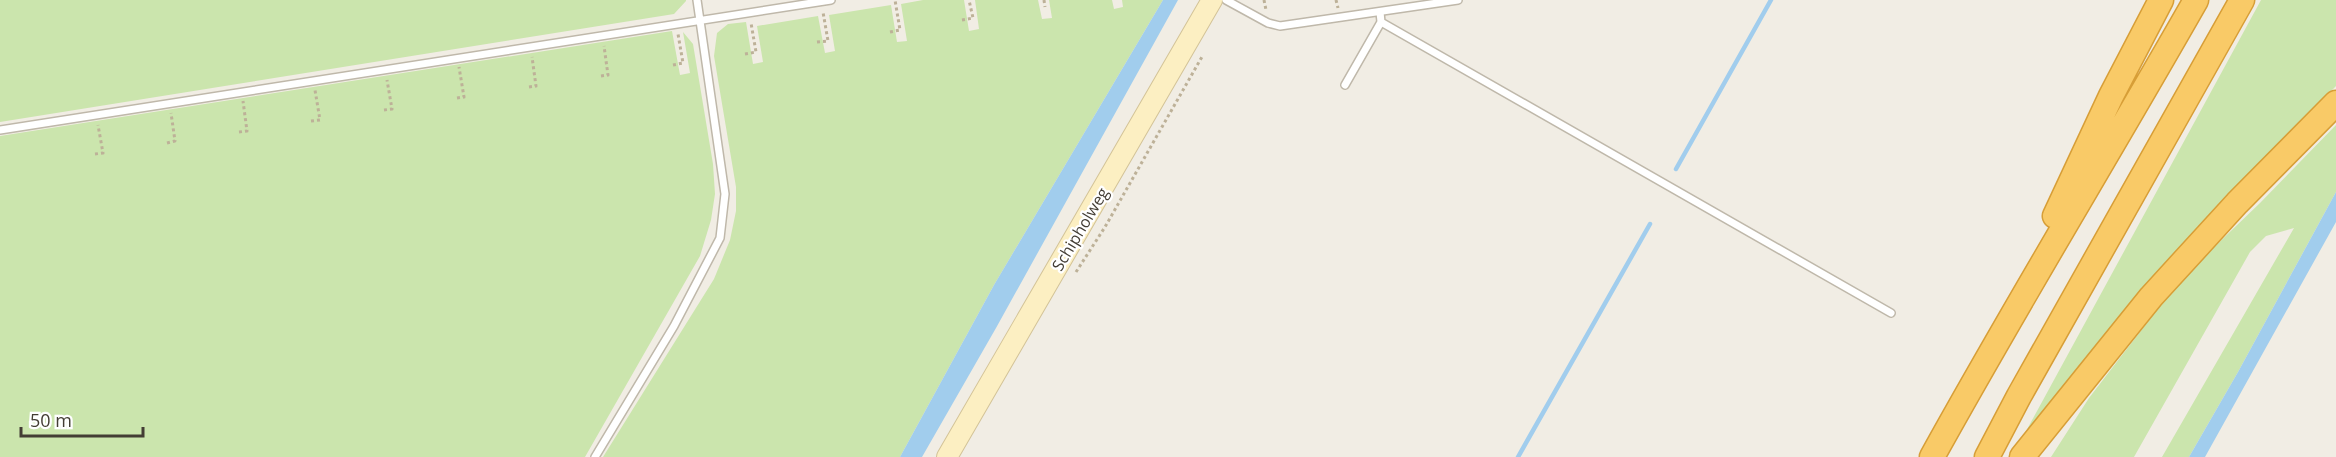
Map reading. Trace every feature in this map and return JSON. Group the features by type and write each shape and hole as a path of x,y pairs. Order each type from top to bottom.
{"highway":[{"path":"2000,335 2111,96 2161,0"},
{"path":"1932,457 2000,335 2126,125 2196,0"},
{"path":"1987,457 2242,0"},
{"path":"2022,457 2151,297 2236,203 2336,103"}],"main road":[{"name":"Schipholweg","path":"947,457 1212,0"}],"lane":[{"path":"595,457 674,326 720,238 725,194 697,0"},
{"path":"0,130 831,0"},
{"path":"1226,0 1268,23 1280,26 1458,0"},
{"path":"1345,85 1381,22 1380,12"},
{"path":"1381,22 1891,313"}],"path":[{"path":"890,32 900,30 895,0"},
{"path":"962,20 972,18 969,0"},
{"path":"1044,0 1045,7"},
{"path":"817,42 828,41 822,2"},
{"path":"745,54 756,52 749,12"},
{"path":"673,65 683,63 677,24"},
{"path":"601,76 608,75 602,35"},
{"path":"529,87 536,86 530,46"},
{"path":"457,98 464,97 458,57"},
{"path":"384,110 392,109 386,69"},
{"path":"311,121 320,120 313,80"},
{"path":"239,132 247,131 241,91"},
{"path":"167,143 175,141 169,102"},
{"path":"94,154 103,153 96,114"}],"green space":[{"path":"0,0 686,1 674,14 0,122"},
{"path":"923,0 964,0 969,31 979,29 975,0 1038,0 1042,19 1052,18 1049,0 1112,0 1114,9 1123,7 1122,0 1163,0 994,285 900,457 603,457 714,279 730,240 736,211 736,187 714,56 717,33 728,24 746,22 753,64 763,62 757,26 818,16 825,53 835,51 829,15 891,5 897,42 907,41 901,4"},
{"path":"2261,0 2336,0 2336,86 2210,220 2089,361 2012,457"},
{"path":"672,31 680,75 690,73 683,32 693,44 713,164 715,194 711,220 700,256 585,457 0,457 0,136"},
{"path":"2336,125 2336,192 2189,457 2162,457 2294,228 2266,236 2250,252 2134,457 2051,457 2089,398 2180,280"}],"water":[{"path":"1163,0 1178,0 922,457 900,457 994,285"},
{"path":"2336,192 2336,222 2205,457 2189,457 2238,372"}],"waterway":[{"path":"1676,169 1771,0"},
{"path":"1518,457 1650,224"}]}
